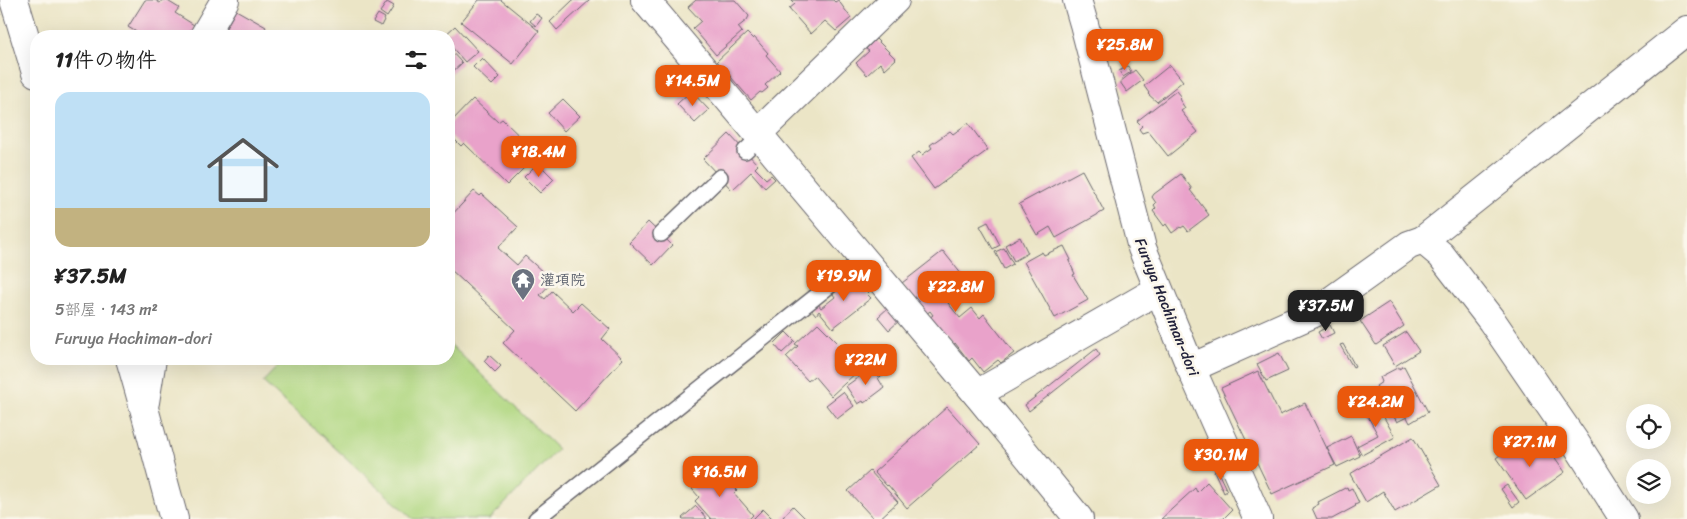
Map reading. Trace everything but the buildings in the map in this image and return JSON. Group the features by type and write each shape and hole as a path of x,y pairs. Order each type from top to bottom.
{"street":[{"path":"14,0 30,53"},
{"path":"208,30 225,0"},
{"path":"645,0 755,140 863,259 1079,519"},
{"path":"755,140 895,0"},
{"name":"Furuya Hachiman-dori","path":"1077,0 1142,248 1191,368 1258,519"},
{"path":"1191,368 1314,313 1409,245 1423,240 1687,30"},
{"path":"1423,240 1441,255 1492,321 1575,442 1624,519"},
{"path":"977,394 1158,290"},
{"path":"132,365 174,519"},
{"path":"144,406 151,365"}],"lane":[{"path":"661,234 720,177"},
{"path":"536,519 863,259"}],"green space":[{"path":"455,349 558,449 490,519 413,519 263,382 279,365 455,365"}],"place":[{"name":"灌項院","path":"523,301"}]}
